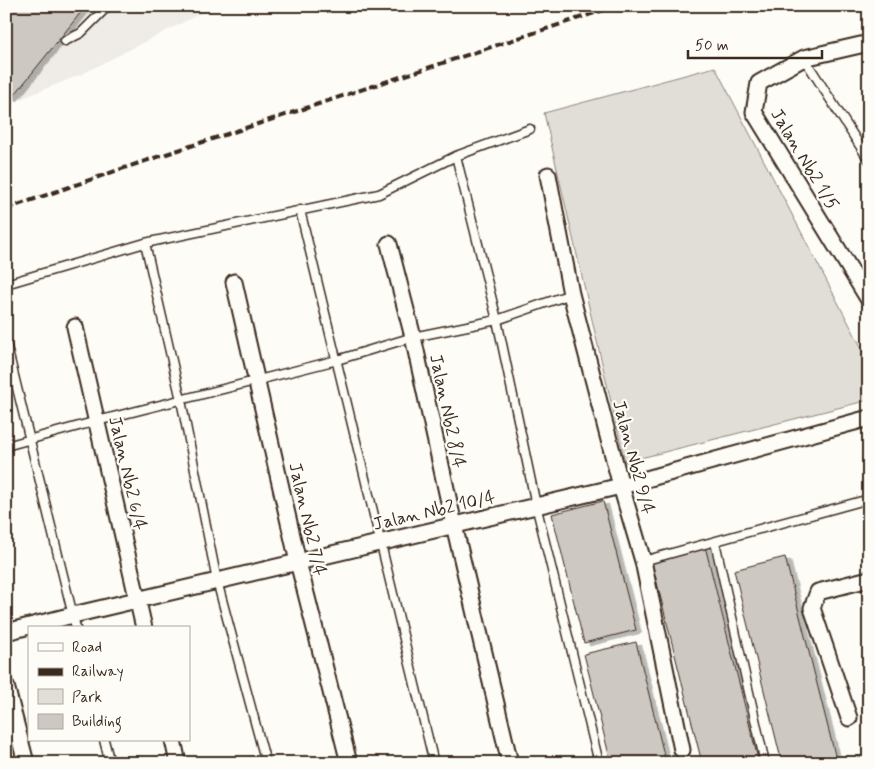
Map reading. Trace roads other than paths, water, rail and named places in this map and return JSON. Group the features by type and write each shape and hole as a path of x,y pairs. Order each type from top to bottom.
{"street":[{"name":"Jalan Nb2 1/5","path":"869,43 804,58 759,83 754,112 869,300"},
{"name":"Jalan Nb2 9/4","path":"548,175 571,294 621,486 643,561 682,750"},
{"name":"Jalan Nb2 8/4","path":"389,244 413,337 454,525 510,763"},
{"name":"Jalan Nb2 7/4","path":"234,282 298,562 349,763"},
{"name":"Jalan Nb2 6/4","path":"75,327 144,626"},
{"name":"Jalan Nb2 10/4","path":"43,626 74,621 137,600 621,486 869,418"},
{"path":"849,718 812,608 818,592 869,579"},
{"name":"Jalan Nb2 10/4","path":"6,632 28,628"},
{"path":"6,686 26,763"},
{"path":"173,742 178,763"}],"lane":[{"path":"66,41 81,34 98,14 108,6"},
{"path":"804,58 869,160"},
{"path":"6,284 145,243 379,194 456,156 530,129"},
{"path":"456,156 497,320 536,506 599,763"},
{"path":"300,210 434,763"},
{"path":"145,243 181,400 217,581 266,763"},
{"path":"6,446 337,360 413,337 497,320 571,294"},
{"path":"6,343 74,621"},
{"path":"643,561 869,499"},
{"path":"714,542 765,763"},
{"path":"105,742 110,763"}],"railway":[{"path":"6,209 127,167 616,6"}]}
